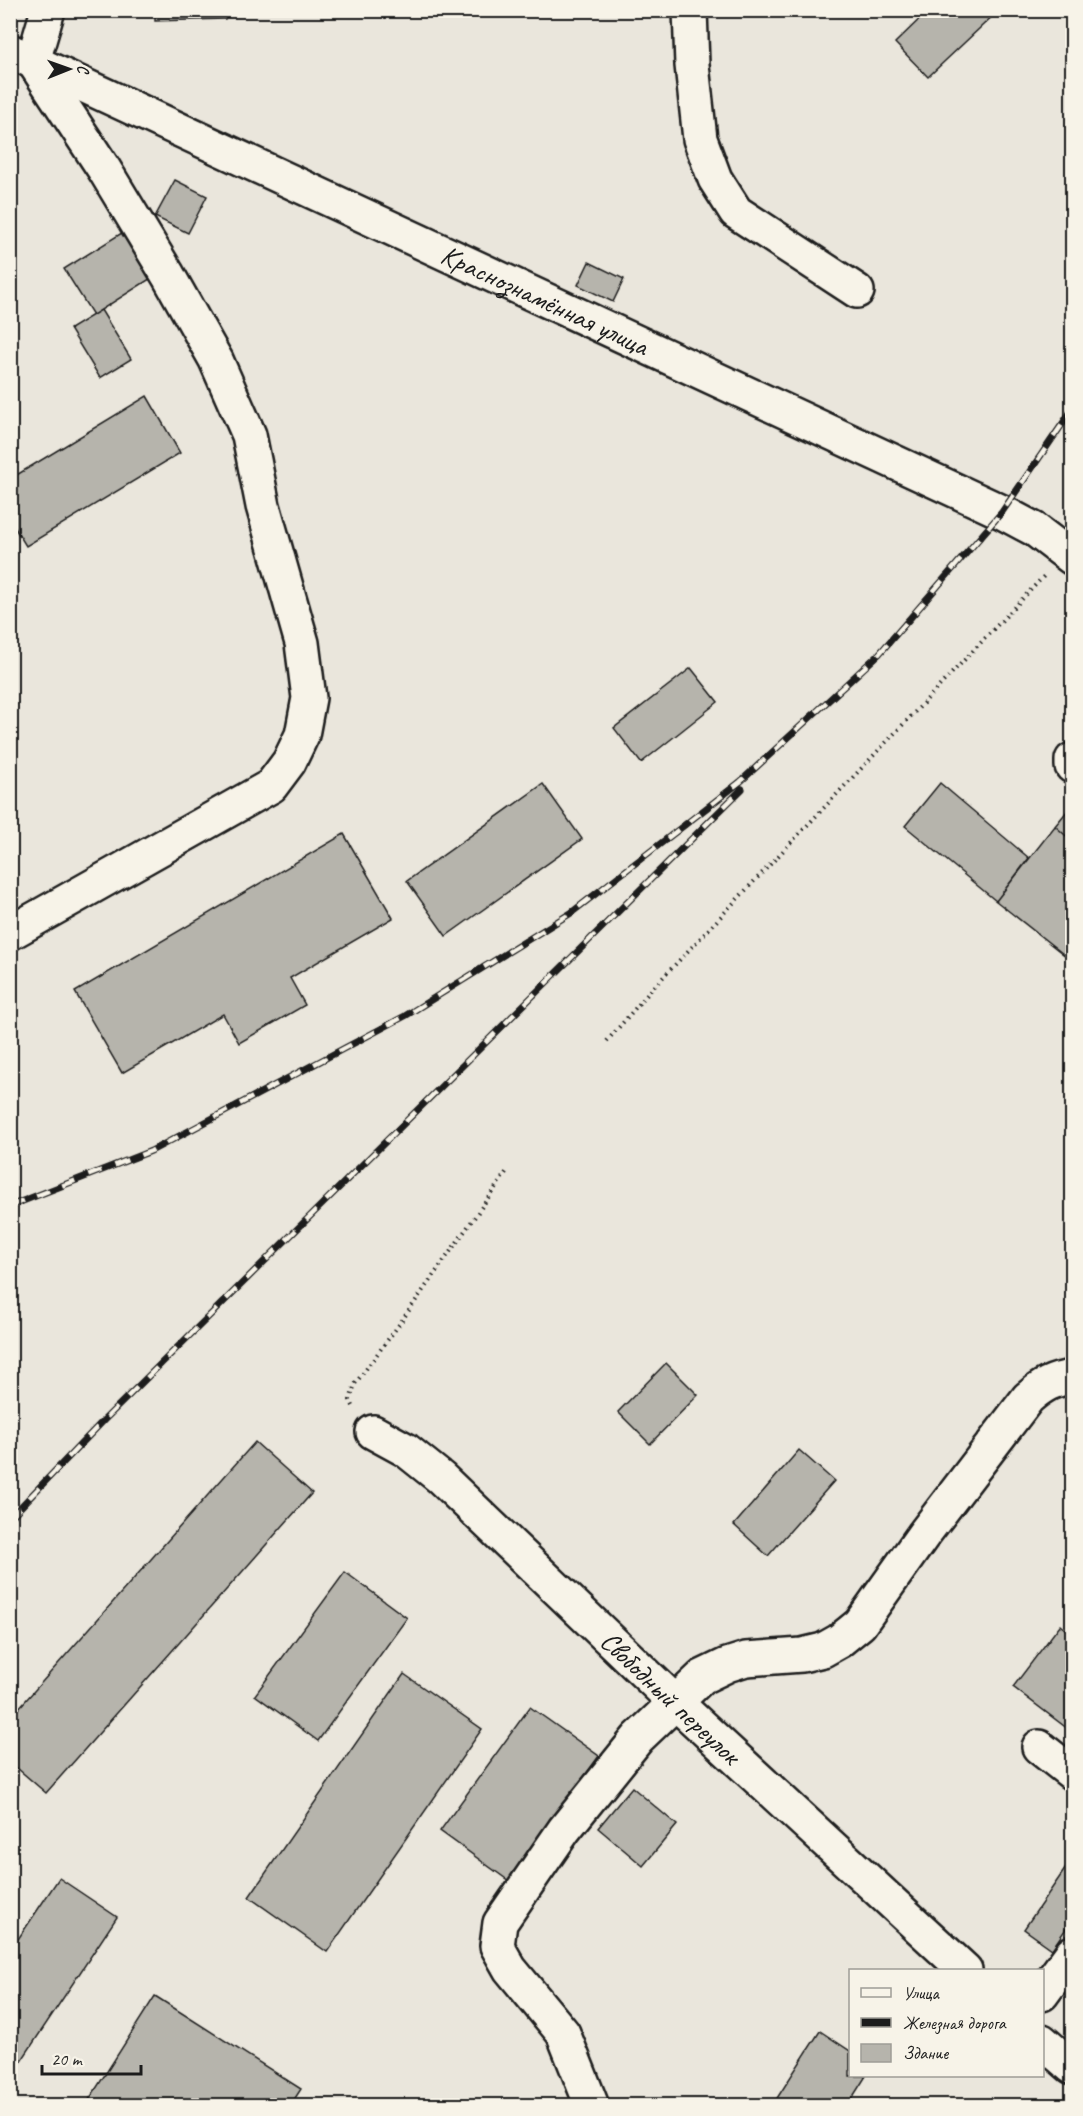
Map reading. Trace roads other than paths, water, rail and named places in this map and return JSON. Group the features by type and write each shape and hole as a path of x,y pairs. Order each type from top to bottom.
{"main road":[{"path":"10,933 271,786 288,762 302,735 309,698 302,643 262,506 249,435 216,360 168,275 104,170 22,56 48,10"},
{"path":"690,10 692,65 700,139 715,178 736,212 857,291"},
{"name":"Краснознамённая улица","path":"22,56 1002,512 1034,529 1069,556"},
{"path":"1072,760 1072,766"},
{"path":"592,2106 563,2033 510,1968 497,1946 500,1923 564,1830 638,1738 675,1702 702,1677 727,1665 746,1659 802,1655 823,1650 839,1641 860,1624 924,1534 1028,1398 1042,1385 1072,1377"},
{"name":"Свободный переулок","path":"373,1432 406,1450 441,1478 675,1702 962,1969"},
{"path":"1040,1747 1072,1773"},
{"path":"1044,1991 1072,1953"},
{"path":"1044,2044 1072,2067"}],"railway":[{"path":"10,1206 151,1151 405,1016 571,913 740,782 879,654 1002,512 1072,410"},
{"path":"10,1518 104,1420 742,789"}]}
